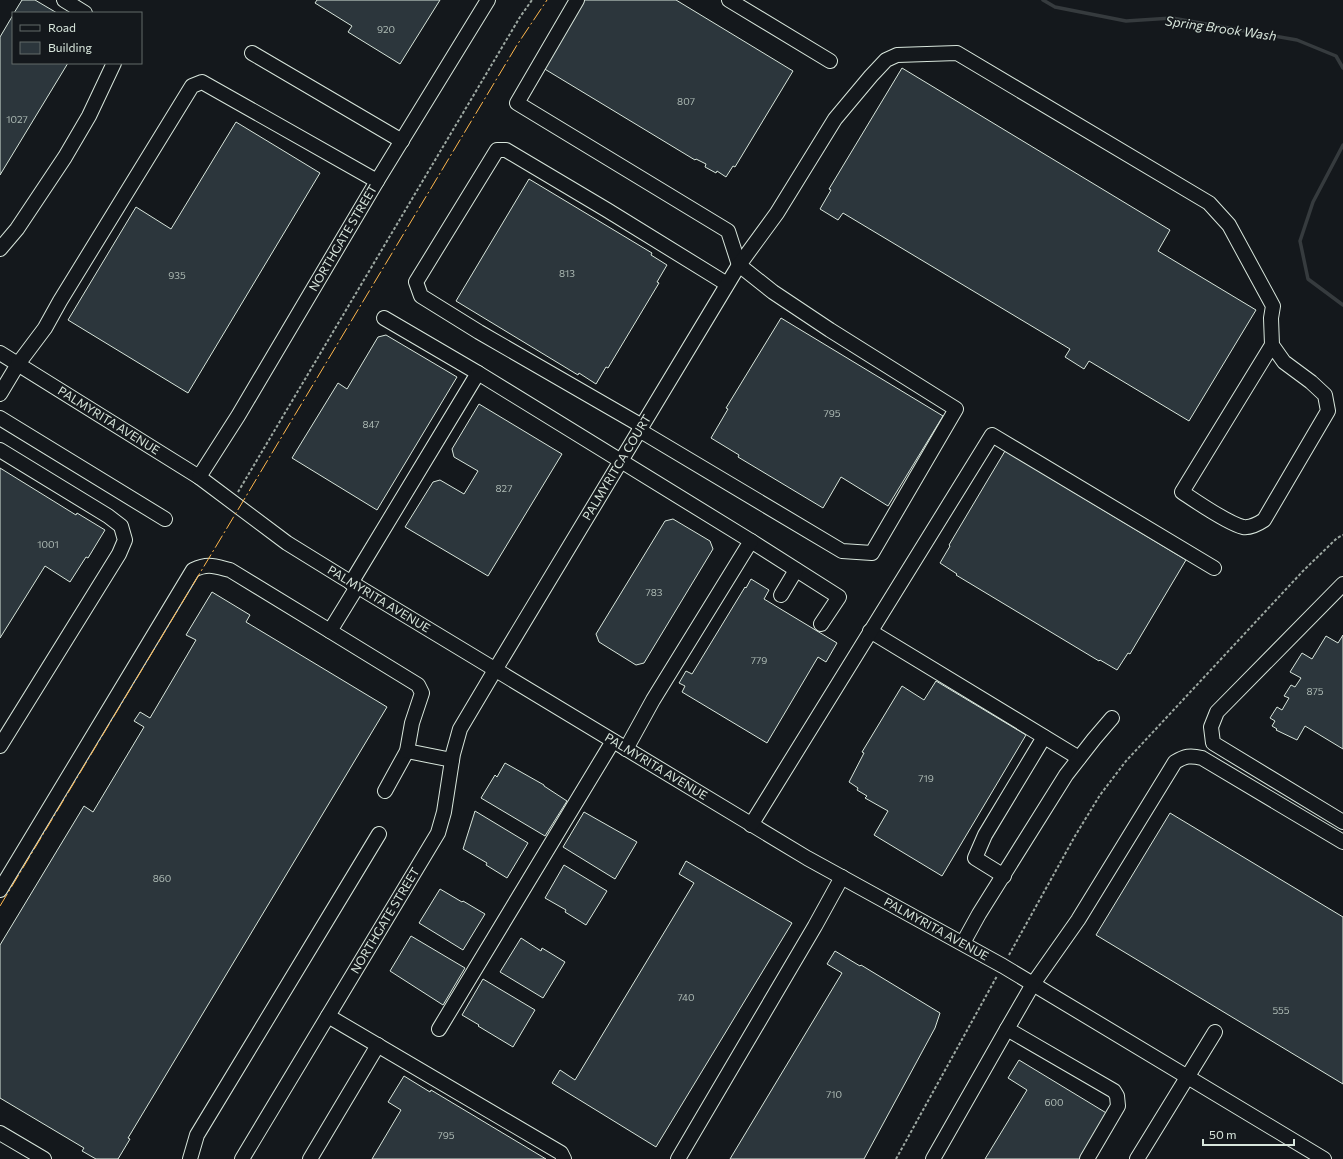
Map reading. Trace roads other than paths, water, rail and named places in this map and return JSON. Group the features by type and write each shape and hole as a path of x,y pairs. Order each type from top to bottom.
{"street":[{"path":"64,0 83,12"},
{"name":"NORTHGATE STREET","path":"199,477 238,416 377,181 488,0"},
{"path":"577,0 517,103 728,232 739,264 773,292 830,330 956,409 872,553 842,551 421,296 416,282 497,150 506,150 601,206 727,284"},
{"path":"729,0 830,61"},
{"path":"252,53 402,141"},
{"name":"PALMYRITCA COURT","path":"495,670 739,264 777,213 835,119 886,60 897,55 957,53 1209,203 1229,225 1273,306 1271,318 1272,345"},
{"path":"0,249 17,229 65,157 89,116 114,64"},
{"path":"0,394 18,364 45,328 192,86 202,82 377,181"},
{"path":"384,318 621,460 839,597 821,624"},
{"path":"1272,345 1284,362 1311,382 1325,395 1328,411 1264,520 1258,524 1244,527 1225,519 1182,492 1272,345"},
{"name":"PALMYRITA AVENUE","path":"0,353 199,477 287,543 354,585 807,858 1003,966 1324,1159"},
{"path":"330,631 354,585 478,373"},
{"path":"0,418 165,519"},
{"path":"751,824 992,435 1214,568"},
{"path":"0,450 108,516 121,526 125,540 119,554 0,746"},
{"path":"626,749 653,700 751,541"},
{"path":"0,890 193,570 202,566 211,565 230,570 418,685 422,693 412,723 407,751 385,792"},
{"path":"781,595 796,570"},
{"path":"1343,584 1217,712 1211,727 1213,743 1343,822"},
{"path":"870,632 1079,758"},
{"name":"NORTHGATE STREET","path":"242,1159 438,833 444,812 452,760 460,729 495,670"},
{"path":"963,944 979,914 1049,802 1079,758 1112,718"},
{"path":"1004,876 975,858 985,835 1044,737"},
{"path":"440,1029 613,741"},
{"path":"407,751 452,760"},
{"path":"933,1159 1033,984 1078,920 1175,762 1184,757 1194,756 1202,758 1343,842"},
{"path":"190,1159 197,1135 379,834"},
{"path":"678,1159 811,933 842,877"},
{"path":"328,1016 561,1153 564,1159"},
{"path":"1007,1029 1114,1091 1117,1096 1118,1106 1087,1159"},
{"path":"1137,1159 1215,1032"},
{"path":"310,1159 378,1045"},
{"path":"0,1133 44,1159"}],"waterway":[{"name":"Spring Brook Wash","path":"1043,0 1055,7 1126,21 1172,18 1297,40 1336,56 1343,68"},
{"name":"Spring Brook Wash","path":"1343,145 1313,202 1300,241 1308,279 1343,305"}]}
